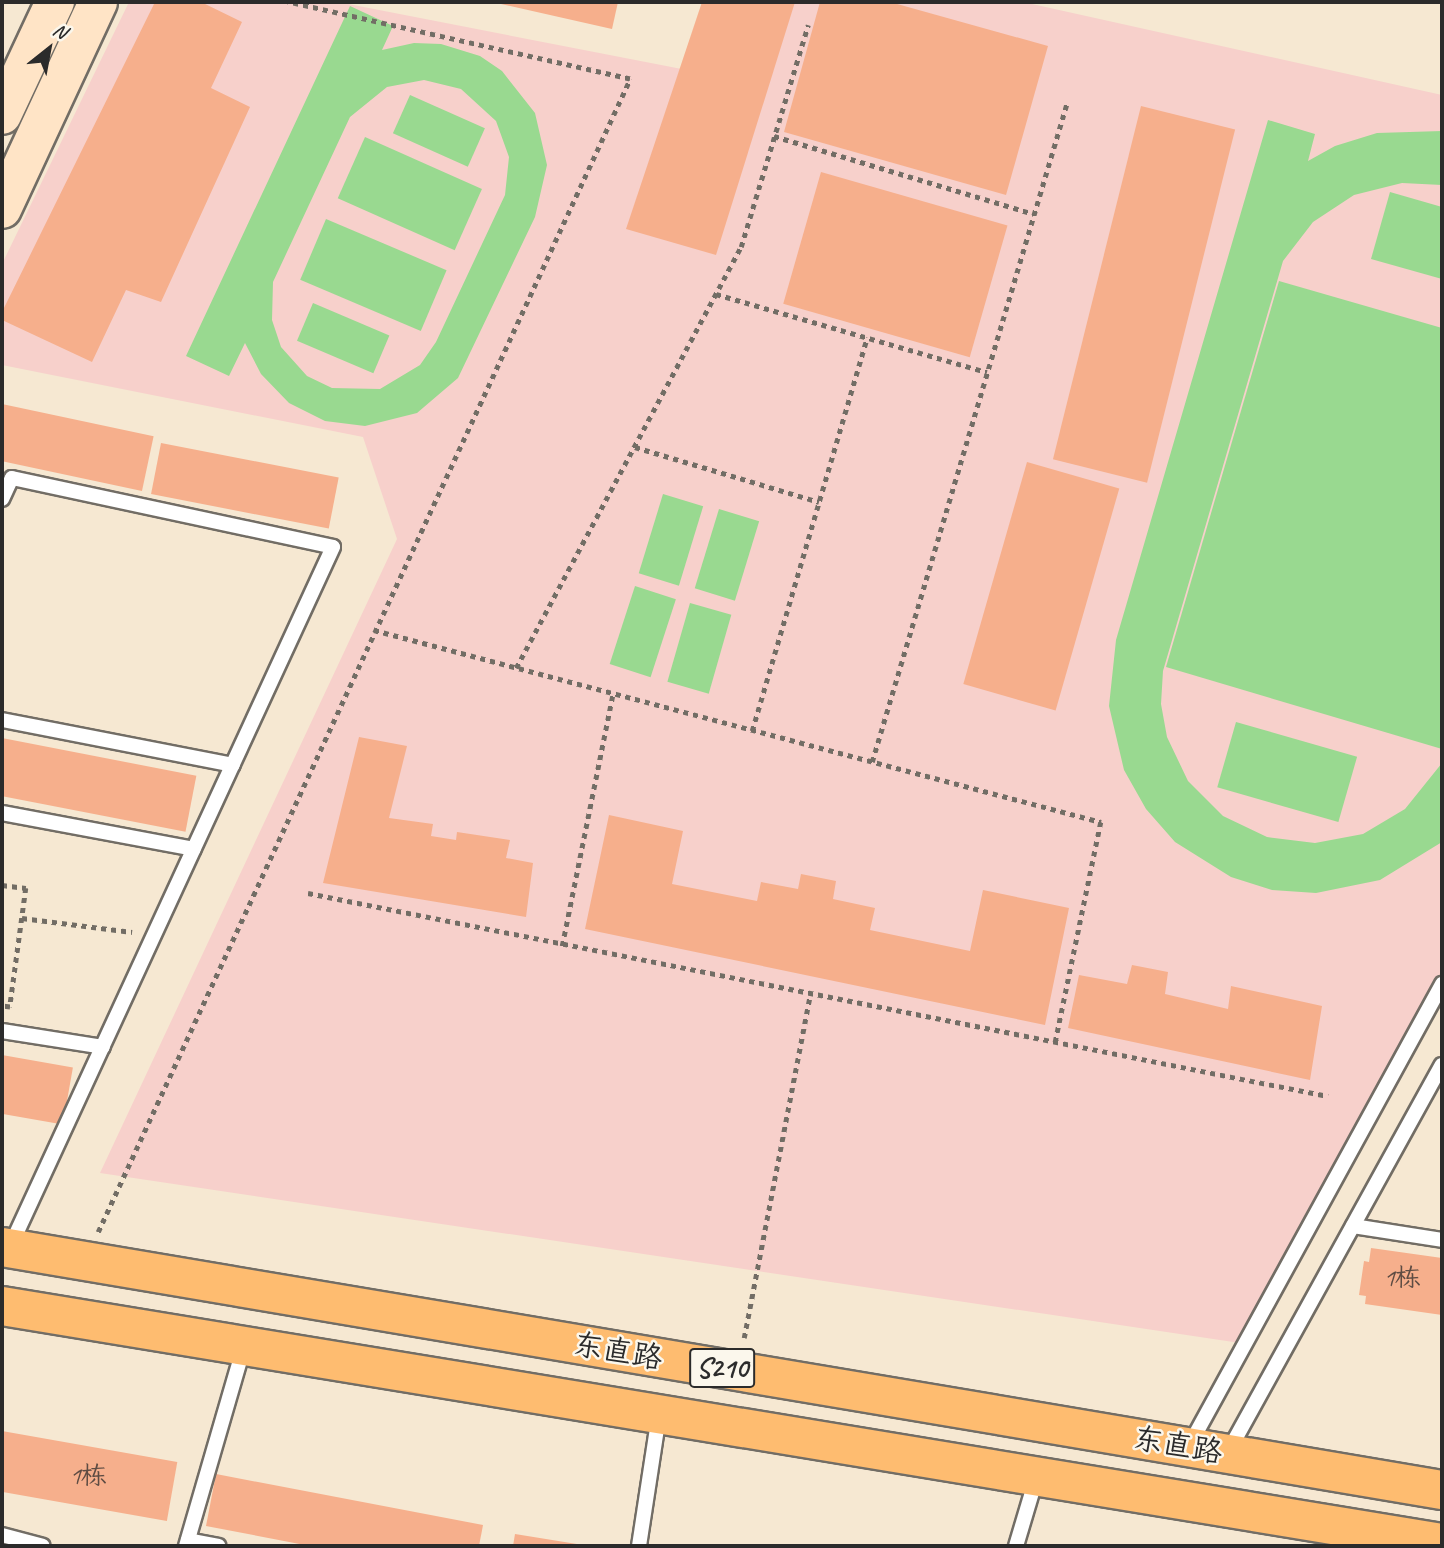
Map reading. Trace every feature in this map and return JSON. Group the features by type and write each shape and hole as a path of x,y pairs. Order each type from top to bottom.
{"main road":[{"name":"东直路","path":"6,1248 1442,1490"},
{"name":"东直路","path":"2,1306 1442,1543"}],"street":[{"path":"2,115 55,2"},
{"path":"2,209 98,2"}],"lane":[{"path":"2,499 12,478 333,547 103,1047 6,1248"},
{"path":"2,720 233,765"},
{"path":"2,813 194,849"},
{"path":"1188,1447 1442,984"},
{"path":"2,1031 103,1047"},
{"path":"1227,1454 1442,1065"},
{"path":"1353,1226 1442,1241"},
{"path":"218,1546 187,1543 245,1346"},
{"path":"639,1546 660,1414"},
{"path":"1016,1546 1037,1478"},
{"path":"2,1535 43,1546"}],"path":[{"path":"85,1261 630,79 288,2"},
{"path":"516,668 741,247 808,25"},
{"path":"872,762 1067,103"},
{"path":"774,136 1034,214"},
{"path":"716,294 987,372"},
{"path":"752,731 867,337"},
{"path":"635,447 819,502"},
{"path":"374,630 1101,822 1055,1045"},
{"path":"562,946 613,694"},
{"path":"2,885 26,888 10,1007 2,1006"},
{"path":"309,892 810,996 1328,1096"},
{"path":"22,918 154,935"},
{"path":"737,1371 810,996"}],"shaded area":[{"path":"129,2 338,2 692,71 725,2 1023,2 1442,95 1442,973 1240,1343 100,1173 397,539 363,437 2,365 2,264"}],"green space":[{"path":"350,6 393,26 382,50 414,43 441,44 480,56 502,71 535,113 547,165 535,217 458,378 417,413 365,426 325,421 289,403 261,374 245,343 229,376 186,356","holes":["424,80 461,89 496,121 509,157 505,195 436,342 420,365 380,389 332,388 307,376 281,347 272,320 273,282 350,117 387,87"]},
{"path":"410,95 485,128 468,167 393,133"},
{"path":"1268,120 1315,134 1308,161 1335,146 1377,133 1442,131 1442,185 1402,183 1354,195 1313,222 1283,261 1163,671 1161,704 1167,737 1188,781 1223,816 1267,837 1315,843 1363,834 1405,809 1442,763 1442,842 1380,880 1316,893 1272,890 1231,877 1175,842 1146,809 1124,770 1109,706 1116,640"},
{"path":"365,137 482,189 455,250 338,198"},
{"path":"1390,192 1442,207 1442,279 1371,259"},
{"path":"326,219 447,270 421,331 300,280"},
{"path":"1279,281 1442,328 1442,749 1166,667"},
{"path":"313,303 389,335 373,373 297,341"},
{"path":"663,494 703,506 679,586 639,573"},
{"path":"719,509 759,521 735,601 695,588"},
{"path":"635,586 676,599 651,677 610,664"},
{"path":"690,603 731,615 709,694 667,682"},
{"path":"1236,722 1357,757 1338,822 1217,787"}],"building":[{"path":"155,2 201,2 242,22 211,88 250,107 161,302 126,290 92,362 2,320 2,312"},
{"path":"492,2 618,2 612,29"},
{"path":"702,2 795,2 716,255 626,229"},
{"path":"820,2 890,2 1048,46 1006,195 784,132"},
{"path":"1141,106 1235,129 1147,483 1053,459"},
{"path":"821,172 1007,225 970,357 783,304"},
{"path":"2,404 154,436 142,491 2,461"},
{"path":"161,443 339,478 329,529 151,494"},
{"path":"1027,462 1119,488 1056,711 963,684"},
{"path":"359,737 407,746 389,818 433,824 431,836 456,840 457,832 510,840 506,858 533,863 526,917 323,883"},
{"path":"2,738 196,776 185,832 2,796"},
{"path":"609,815 683,831 672,884 757,901 761,882 798,889 801,874 836,881 833,899 875,908 870,930 970,951 983,890 1069,908 1045,1025 585,929"},
{"path":"1132,965 1168,972 1165,994 1228,1009 1231,986 1322,1006 1310,1080 1068,1028 1079,975 1127,984"},
{"path":"2,1055 73,1068 63,1125 2,1114"},
{"path":"1371,1248 1442,1258 1442,1315 1365,1304 1366,1296 1359,1295 1364,1261 1369,1262"},
{"path":"2,1431 177,1462 167,1521 2,1492"},
{"path":"216,1474 483,1525 479,1546 310,1546 206,1526"},
{"path":"515,1534 583,1545 583,1546 513,1546"}]}
